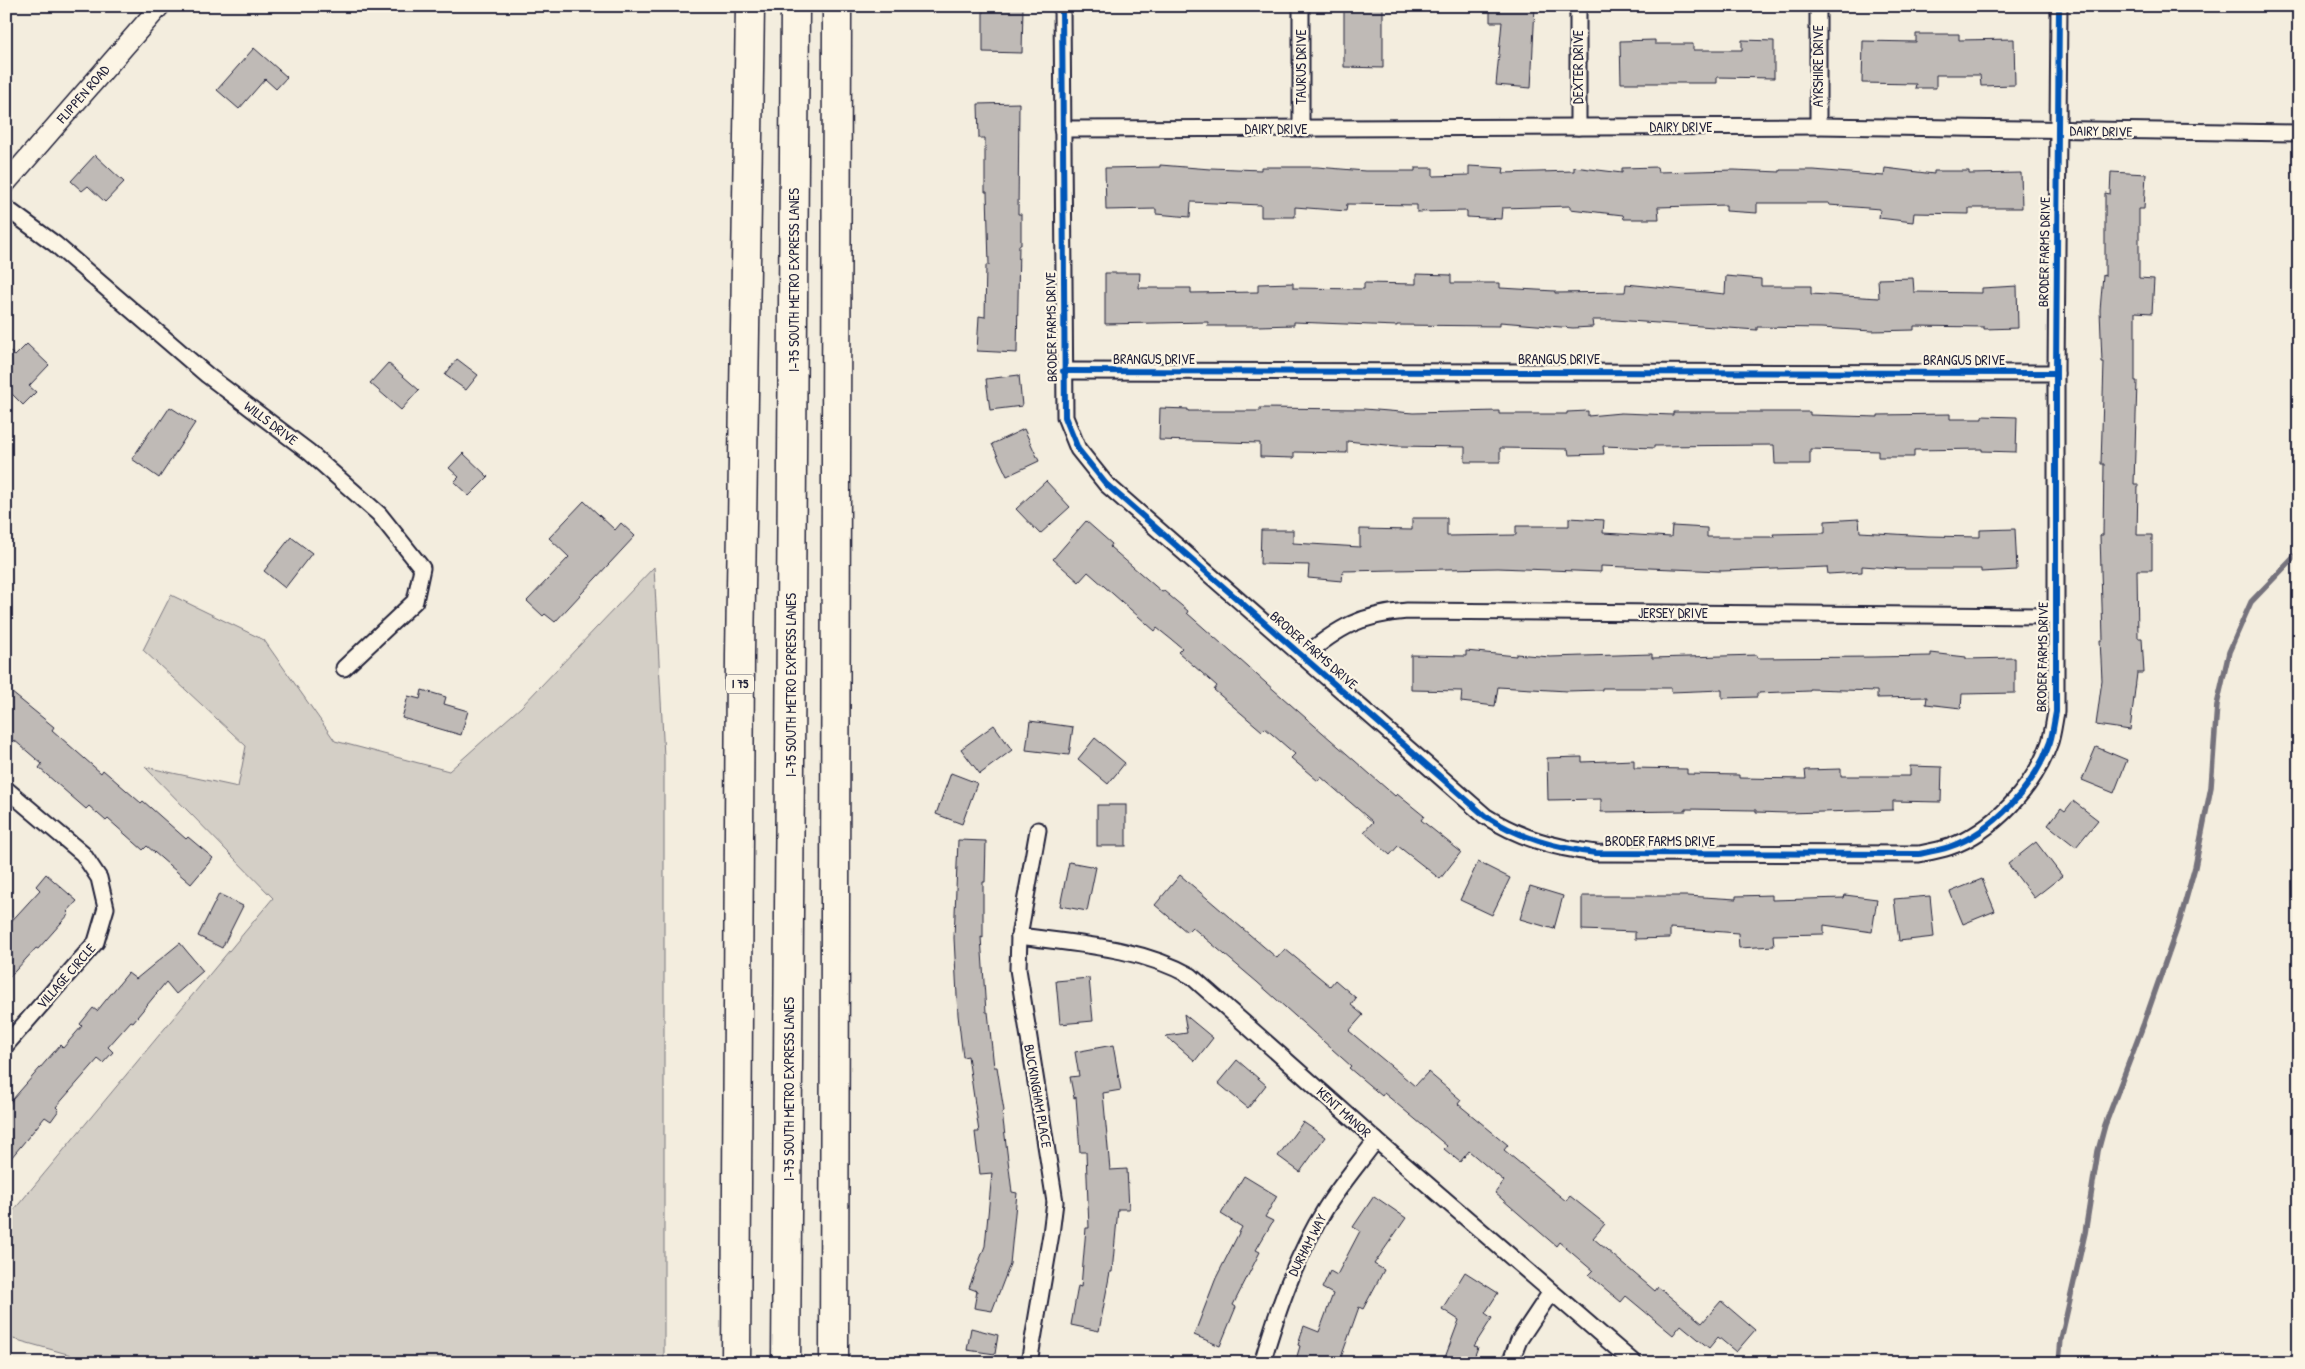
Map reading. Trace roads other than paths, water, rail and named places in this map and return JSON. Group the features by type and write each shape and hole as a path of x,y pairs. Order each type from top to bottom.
{"highway":[{"name":"I 75","path":"736,1363 740,654 750,6"},
{"name":"I-75 SOUTH METRO EXPRESS LANES","path":"786,1363 795,6"},
{"path":"834,1363 837,6"}],"street":[{"name":"FLIPPEN ROAD","path":"6,183 160,6"},
{"name":"BRODER FARMS DRIVE","path":"1062,6 1063,371 1065,417 1078,449 1106,484 1485,816 1507,830 1533,840 1564,849 1596,854 1919,854 1950,847 1976,834 2000,815 2022,790 2040,764 2050,741 2056,712 2059,6"},
{"name":"TAURUS DRIVE","path":"1301,6 1301,128"},
{"name":"DEXTER DRIVE","path":"1578,6 1578,127"},
{"name":"AYRSHIRE DRIVE","path":"1818,6 1818,126"},
{"name":"DAIRY DRIVE","path":"1062,129 1818,126 2299,133"},
{"name":"WILLS DRIVE","path":"6,208 55,244 207,375 309,452 379,514 422,568 415,601 344,668"},
{"name":"BRANGUS DRIVE","path":"1063,371 2056,373"},
{"name":"JERSEY DRIVE","path":"1303,657 1332,633 1355,622 1382,613 1408,611 2056,616"},
{"name":"VILLAGE CIRCLE","path":"6,789 83,854 99,878 106,908 96,942 6,1044"},
{"name":"BUCKINGHAM PLACE","path":"1029,1363 1051,1234 1054,1202 1018,969 1019,936 1038,830"},
{"name":"KENT MANOR","path":"1019,936 1076,943 1144,956 1171,965 1191,976 1376,1140 1634,1363"},
{"name":"DURHAM WAY","path":"1262,1363 1275,1317 1296,1264 1326,1208 1376,1140"},
{"path":"1510,1363 1520,1340 1551,1292"}],"waterway":[{"path":"2059,1363 2061,1339 2085,1233 2098,1151 2105,1125 2144,1023 2180,920 2195,867 2211,787 2217,705 2229,652 2251,602 2299,552"}]}
